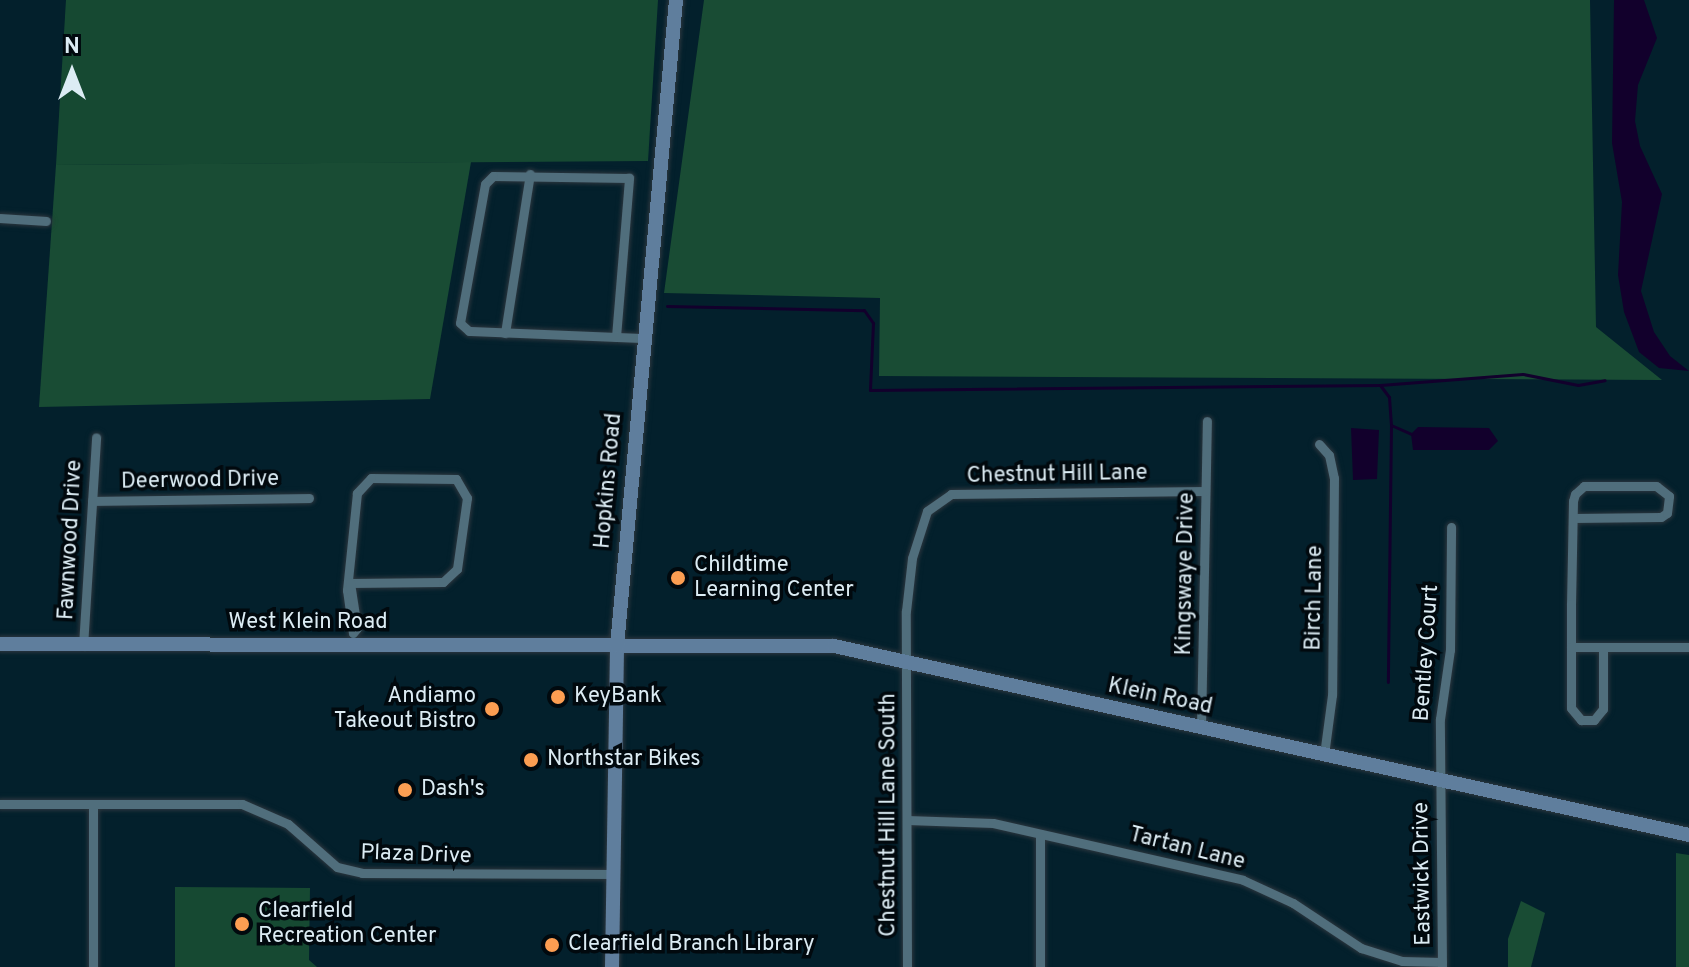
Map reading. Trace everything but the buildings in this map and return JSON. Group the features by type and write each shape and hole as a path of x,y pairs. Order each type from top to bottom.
{"street":[{"name":"Hopkins Road","path":"612,967 617,646 676,0"},
{"path":"616,337 629,178 530,174 493,176 485,184 460,323 469,331 505,333 643,338"},
{"path":"505,333 530,174"},
{"path":"0,218 46,221"},
{"name":"Kingswaye Drive","path":"1201,728 1207,421"},
{"name":"Fawnwood Drive","path":"83,646 96,437"},
{"name":"Birch Lane","path":"1319,444 1329,455 1334,478 1332,695 1324,755"},
{"path":"350,583 443,582 457,569 467,498 456,479 371,478 357,493 350,583 353,639"},
{"path":"1573,518 1661,517 1667,513 1669,496 1656,486 1584,486 1575,494 1573,518 1571,708 1575,716 1588,721 1603,709 1603,647"},
{"name":"Chestnut Hill Lane","path":"906,663 912,558 920,524 937,499 951,494 1205,491"},
{"name":"Deerwood Drive","path":"92,501 309,498"},
{"name":"Bentley Court","path":"1440,781 1451,527"},
{"name":"West Klein Road","path":"0,644 83,646 353,639 617,646"},
{"name":"Klein Road","path":"617,646 834,646 1689,835"},
{"path":"1571,647 1689,647"},
{"name":"Chestnut Hill Lane South","path":"906,663 907,967"},
{"name":"Eastwick Drive","path":"1440,781 1442,964"},
{"name":"Plaza Drive","path":"0,804 242,804 288,824 337,867 362,873 612,874"},
{"path":"93,804 93,967"},
{"name":"Tartan Lane","path":"907,820 971,820 1243,880 1293,903 1361,948 1402,961 1442,964"},
{"path":"1040,834 1040,967"}],"green space":[{"path":"66,0 658,0 648,161 56,165"},
{"path":"704,0 1590,0 1596,327 1662,380 879,376 880,298 664,293"},
{"path":"471,162 430,399 39,407 56,165"},
{"path":"1676,853 1689,855 1689,967 1676,967"},
{"name":"Clearfield Recreation Center","path":"175,887 310,888 309,960 317,967 175,967"},
{"path":"1521,901 1545,913 1531,967 1508,967 1508,939"}],"shaded area":[{"path":"1614,0 1644,0 1657,38 1638,85 1635,121 1640,146 1662,194 1641,291 1654,332 1670,356 1689,371 1659,368 1639,352 1624,312 1618,275 1622,202 1612,143"},
{"path":"1418,427 1489,428 1498,441 1489,450 1413,450 1411,434"},
{"path":"1351,428 1379,430 1377,479 1353,480"}],"waterway":[{"path":"667,306 864,310 873,323 870,390 1380,385 1389,397 1391,425 1388,682"},
{"path":"1380,385 1523,374 1578,385 1605,380"},
{"path":"1391,425 1411,434"}],"place":[{"name":"Childtime Learning Center","path":"678,578"},
{"name":"KeyBank","path":"558,697"},
{"name":"Andiamo Takeout Bistro","path":"492,709"},
{"name":"Northstar Bikes","path":"531,760"},
{"name":"Dash's","path":"405,790"},
{"name":"Clearfield Recreation Center","path":"242,924"},
{"name":"Clearfield Branch Library","path":"552,945"}]}
